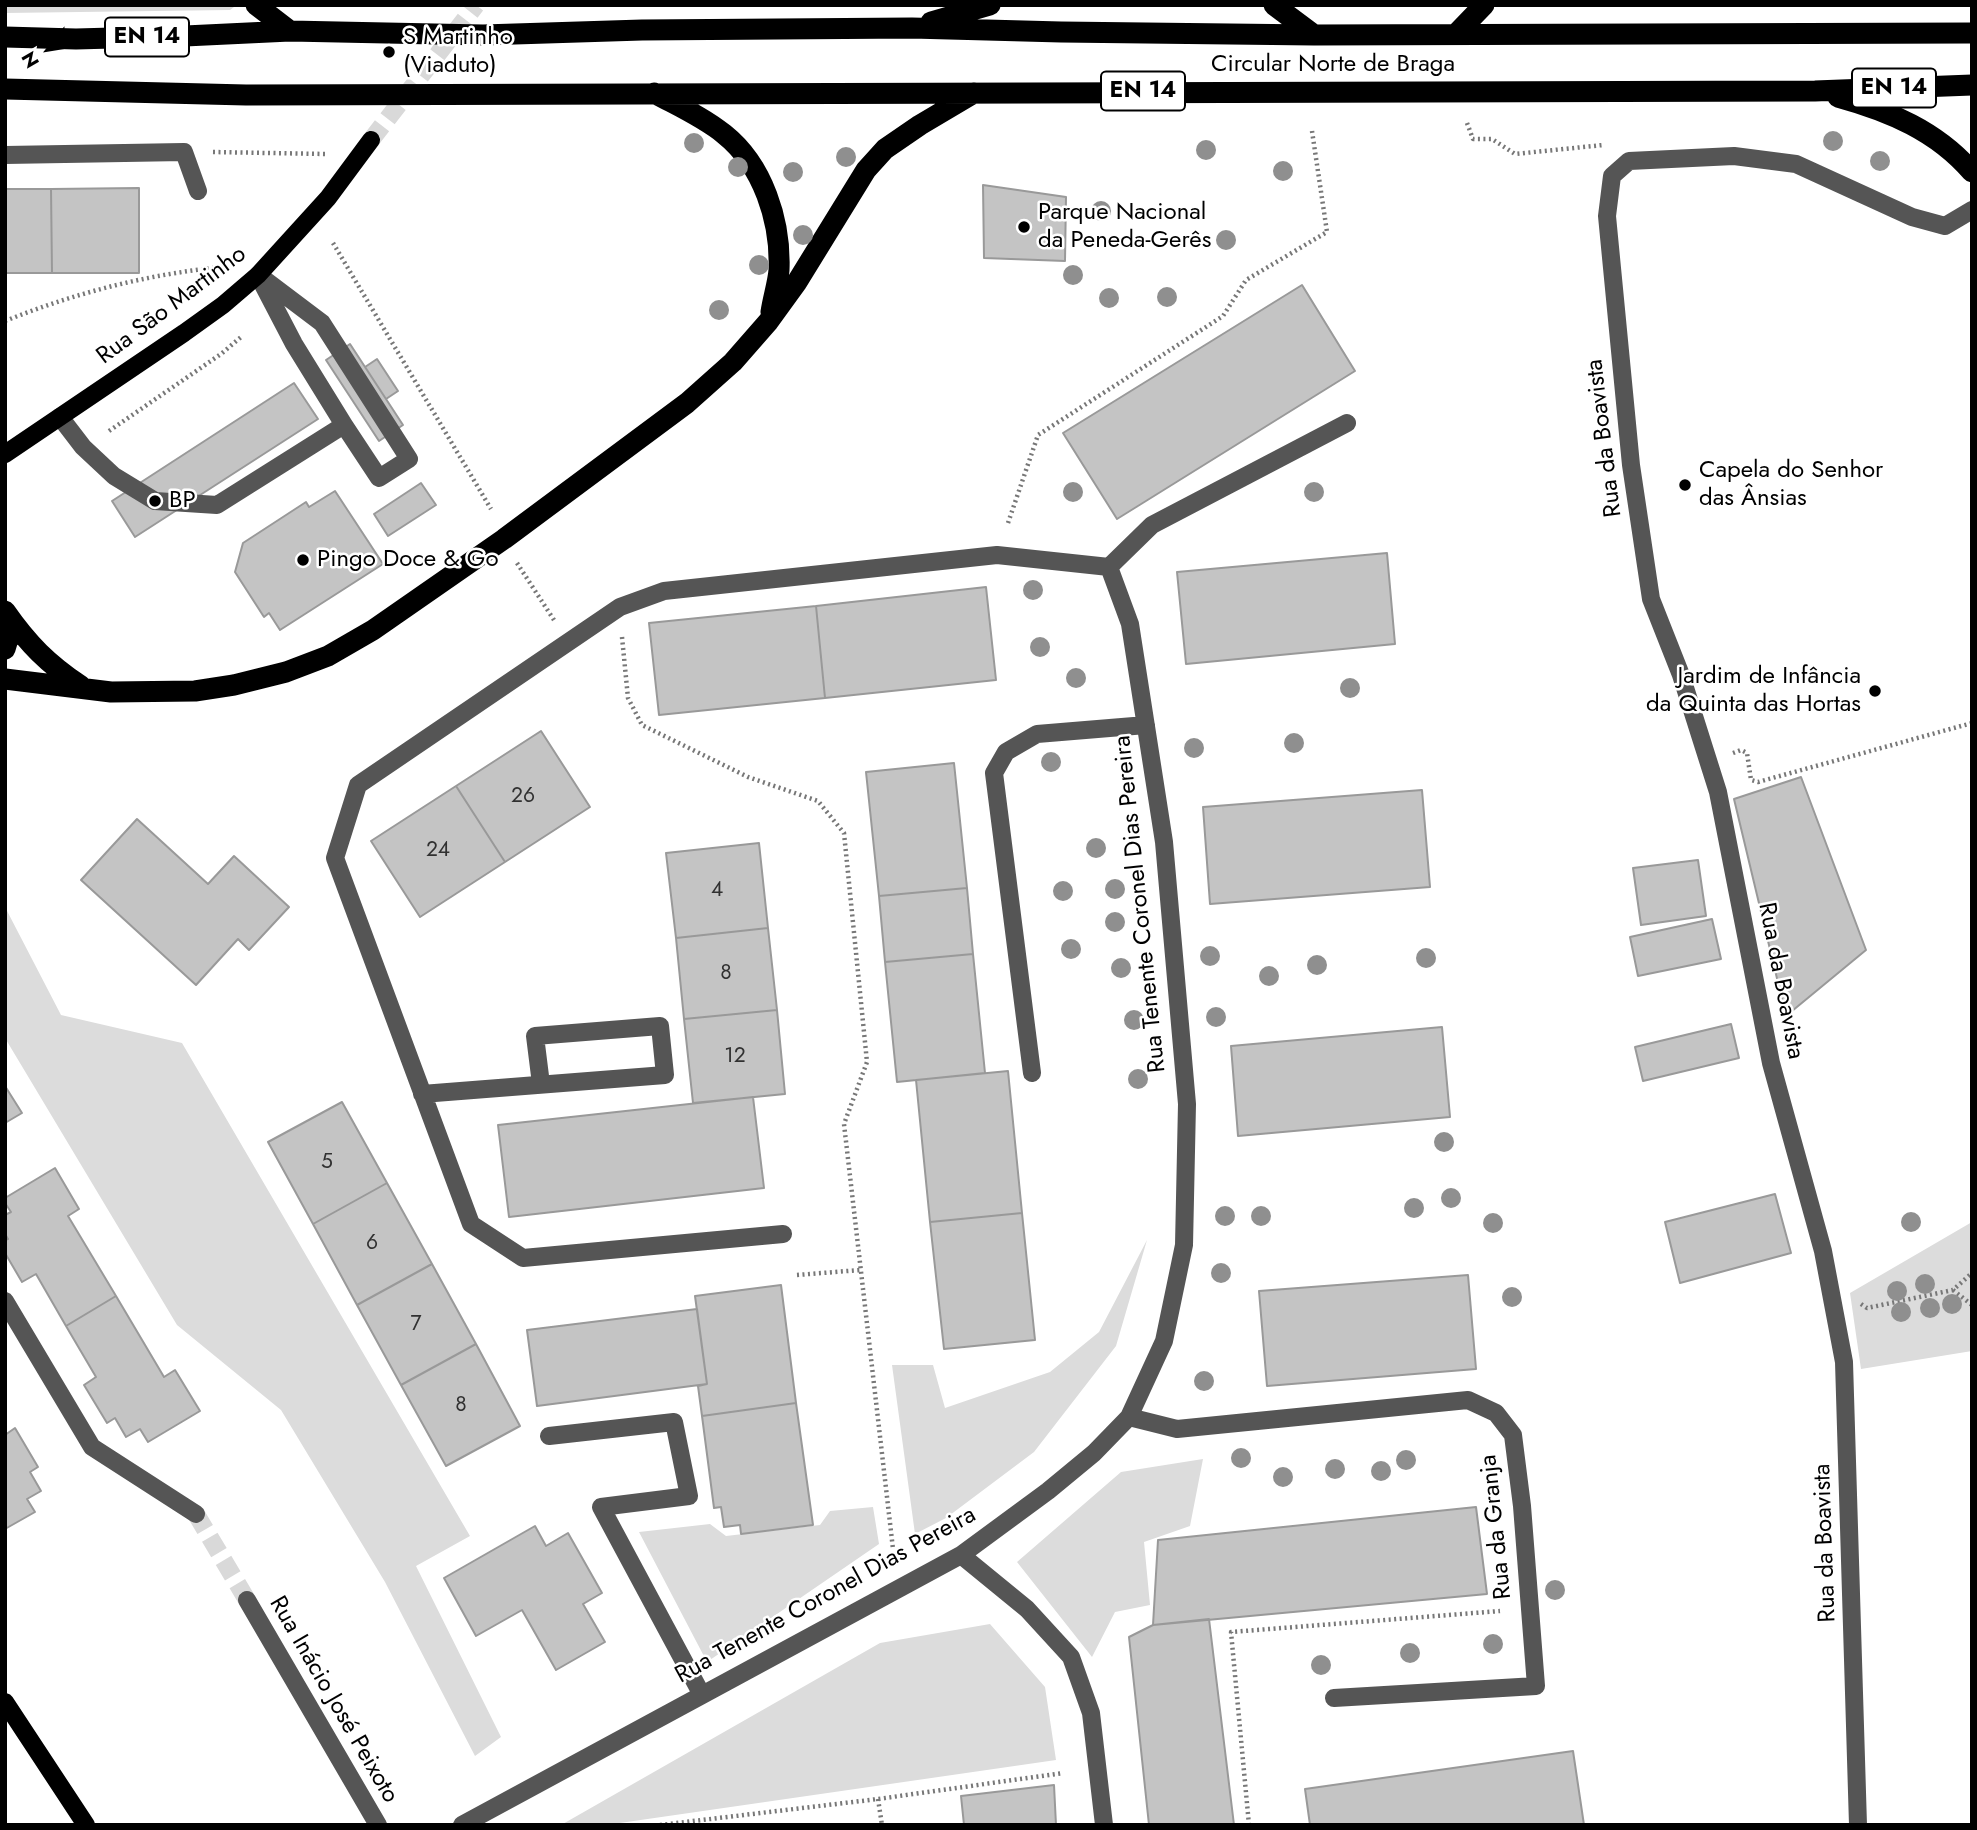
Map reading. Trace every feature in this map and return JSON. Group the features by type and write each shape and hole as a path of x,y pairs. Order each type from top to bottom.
{"highway":[{"path":"256,5 290,31"},
{"path":"912,28 990,5"},
{"path":"1274,5 1314,35"},
{"path":"1457,33 1484,5"},
{"name":"Circular Norte de Braga","path":"290,31 483,35 642,30 912,28 1061,33 1314,35 1972,33"},
{"name":"EN 14","path":"5,37 76,39 290,31"},
{"name":"Circular Norte de Braga","path":"652,92 1815,91 1972,85"},
{"name":"EN 14","path":"5,89 246,95 652,92"},
{"path":"1815,91 1874,107 1907,121 1941,142 1972,172"},
{"path":"652,92 701,118 726,136 745,156 765,188 776,227 779,271 768,322"},
{"path":"9,676 86,689 156,693 195,691 286,672 328,656 373,630 504,539 687,403 733,362 768,322 797,282 866,170 885,149 976,92"},
{"path":"5,611 50,666 86,689"},
{"path":"5,649 8,639 19,630"}],"main road":[{"name":"Rua São Martinho","path":"5,454 184,333 258,275 328,198 371,140"},
{"path":"6,1704 86,1825"}],"street":[{"path":"5,155 184,152 198,191"},
{"name":"Rua da Boavista","path":"1858,1825 1844,1362 1823,1251 1771,1063 1718,792 1681,675 1651,599 1631,465 1607,216 1612,176 1629,161 1734,156 1796,164 1912,217 1945,226 1972,210"},
{"path":"258,275 322,323 409,459 379,478 294,344 258,275"},
{"path":"60,417 83,447 114,476 155,500 216,505 344,425"},
{"path":"783,1234 523,1258 471,1224 335,858 358,786 620,607 664,591 997,555 1109,567 1152,525 1347,423"},
{"name":"Rua Tenente Coronel Dias Pereira","path":"462,1825 961,1555 1048,1491 1094,1453 1129,1417 1164,1341 1184,1245 1187,1104 1164,842 1130,624 1109,567"},
{"path":"1032,1073 994,773 1006,752 1037,734 1146,725"},
{"path":"422,1094 666,1075 660,1026 535,1037 541,1084"},
{"path":"5,1301 92,1447 196,1514"},
{"name":"Rua da Granja","path":"1129,1417 1177,1429 1468,1400 1496,1413 1513,1435 1522,1506 1536,1686 1334,1698"},
{"path":"549,1436 674,1422 689,1496 600,1507 702,1695"},
{"path":"961,1555 1027,1609 1070,1657 1091,1713 1104,1825"},
{"name":"Rua Inácio José Peixoto","path":"247,1600 378,1825"}],"path":[{"path":"1466,123 1473,139 1492,139 1515,154 1595,147"},
{"path":"1008,523 1038,435 1223,316 1246,280 1326,232 1312,131"},
{"path":"184,152 326,154"},
{"path":"333,243 491,509"},
{"path":"5,321 54,301 170,272 223,267"},
{"path":"108,431 241,337"},
{"path":"514,558 556,624"},
{"path":"622,632 628,698 642,725 748,777 818,801 844,833 867,1062 844,1124 893,1549"},
{"path":"1722,756 1741,750 1747,753 1751,780 1758,782 1971,724"},
{"path":"797,1275 860,1270"},
{"path":"1877,1306 1953,1290 1972,1273"},
{"path":"1953,1290 1972,1305"},
{"path":"1249,1825 1231,1632 1500,1611"},
{"path":"660,1825 878,1799 1063,1773"},
{"path":"878,1799 881,1825"}],"shaded area":[{"path":"5,5 234,7 230,10 5,13"},
{"path":"5,907 61,1015 182,1043 470,1536 416,1566 501,1737 475,1756 385,1582 281,1410 177,1325 5,1038"},
{"path":"1972,1222 1972,1351 1861,1369 1850,1293"},
{"path":"1147,1240 1116,1346 1034,1452 946,1518 915,1534 892,1365 933,1365 945,1408 1050,1372 1099,1332"},
{"path":"1203,1459 1190,1526 1144,1542 1150,1605 1115,1612 1092,1657 1017,1562 1121,1472"},
{"path":"873,1507 879,1544 707,1662 639,1532 710,1524 726,1536 820,1525 830,1511"},
{"path":"990,1624 1045,1687 1056,1760 606,1825 561,1825 880,1643"}],"building":[{"name":"Parque Nacional da Peneda-Gerês","path":"983,185 1066,197 1065,261 984,258"},
{"path":"139,188 139,273 52,273 51,189"},
{"path":"5,189 51,189 52,273 5,273"},
{"path":"1302,285 1355,371 1117,519 1063,433"},
{"path":"350,344 403,425 379,441 326,360"},
{"path":"377,359 398,391 386,399 365,367"},
{"path":"294,383 318,419 135,537 112,501"},
{"path":"421,483 436,505 388,536 374,514"},
{"path":"335,491 383,564 280,630 269,613 264,617 235,572 243,543 306,502 309,507"},
{"path":"1387,553 1395,644 1186,664 1177,572"},
{"path":"986,587 996,680 825,698 816,606"},
{"path":"816,606 825,698 659,715 649,623"},
{"path":"541,731 590,807 505,862 456,786"},
{"path":"954,763 967,888 879,896 866,772"},
{"path":"1801,777 1866,950 1786,1016 1734,799"},
{"path":"456,786 505,862 420,917 371,841"},
{"path":"1422,790 1430,887 1210,904 1203,807"},
{"path":"137,819 208,884 234,856 289,907 249,950 238,939 196,985 81,880"},
{"path":"759,843 768,928 676,938 666,853"},
{"path":"1698,860 1706,916 1641,925 1633,868"},
{"path":"967,888 973,954 885,962 879,896"},
{"path":"1712,919 1721,959 1638,976 1630,937"},
{"path":"768,928 777,1010 684,1019 676,938"},
{"path":"973,954 985,1073 897,1082 885,962"},
{"path":"777,1010 785,1094 693,1103 684,1019"},
{"path":"1731,1024 1739,1058 1643,1081 1635,1047"},
{"path":"1442,1027 1450,1117 1238,1136 1231,1046"},
{"path":"1008,1071 1022,1213 930,1222 916,1080"},
{"path":"5,1086 22,1113 5,1123"},
{"path":"753,1097 764,1188 509,1217 498,1125"},
{"path":"342,1102 387,1183 313,1224 268,1142"},
{"path":"55,1168 79,1209 68,1216 116,1296 66,1326 36,1274 22,1282 5,1253 5,1240 8,1239 5,1234 5,1215 11,1212 5,1198"},
{"path":"387,1183 432,1264 357,1305 313,1224"},
{"path":"1775,1194 1791,1253 1680,1283 1665,1222"},
{"path":"1022,1213 1035,1340 944,1349 930,1222"},
{"path":"432,1264 476,1344 401,1385 357,1305"},
{"path":"1468,1275 1476,1369 1267,1386 1259,1291"},
{"path":"781,1285 796,1403 702,1416 698,1386 707,1384 695,1296"},
{"path":"116,1296 164,1377 175,1370 200,1411 148,1442 140,1429 126,1437 115,1418 107,1423 84,1385 96,1377 66,1326"},
{"path":"697,1309 707,1384 537,1406 527,1330"},
{"path":"476,1344 520,1426 446,1466 401,1385"},
{"path":"796,1403 813,1525 741,1534 740,1525 724,1527 721,1507 714,1508 702,1416"},
{"path":"15,1428 38,1467 30,1472 41,1491 27,1499 35,1512 5,1529 5,1435"},
{"path":"1476,1507 1487,1594 1153,1625 1158,1540"},
{"path":"535,1526 546,1546 568,1533 602,1593 583,1604 605,1642 556,1670 522,1610 476,1636 444,1578"},
{"path":"1209,1619 1234,1825 1149,1825 1129,1637 1153,1625"},
{"path":"1573,1751 1584,1825 1310,1825 1305,1789"},
{"path":"1054,1785 1056,1825 964,1825 961,1796"}],"tunnel":[{"path":"371,140 476,5"},
{"path":"196,1514 247,1600"}],"place":[{"name":"S Martinho (Viaduto)","path":"389,52"},
{"name":"Parque Nacional da Peneda-Gerês","path":"1024,227"},
{"name":"Capela do Senhor das Ânsias","path":"1685,485"},
{"name":"BP","path":"155,501"},
{"name":"Pingo Doce & Go","path":"303,560"},
{"name":"Jardim de Infância da Quinta das Hortas","path":"1875,691"}]}
